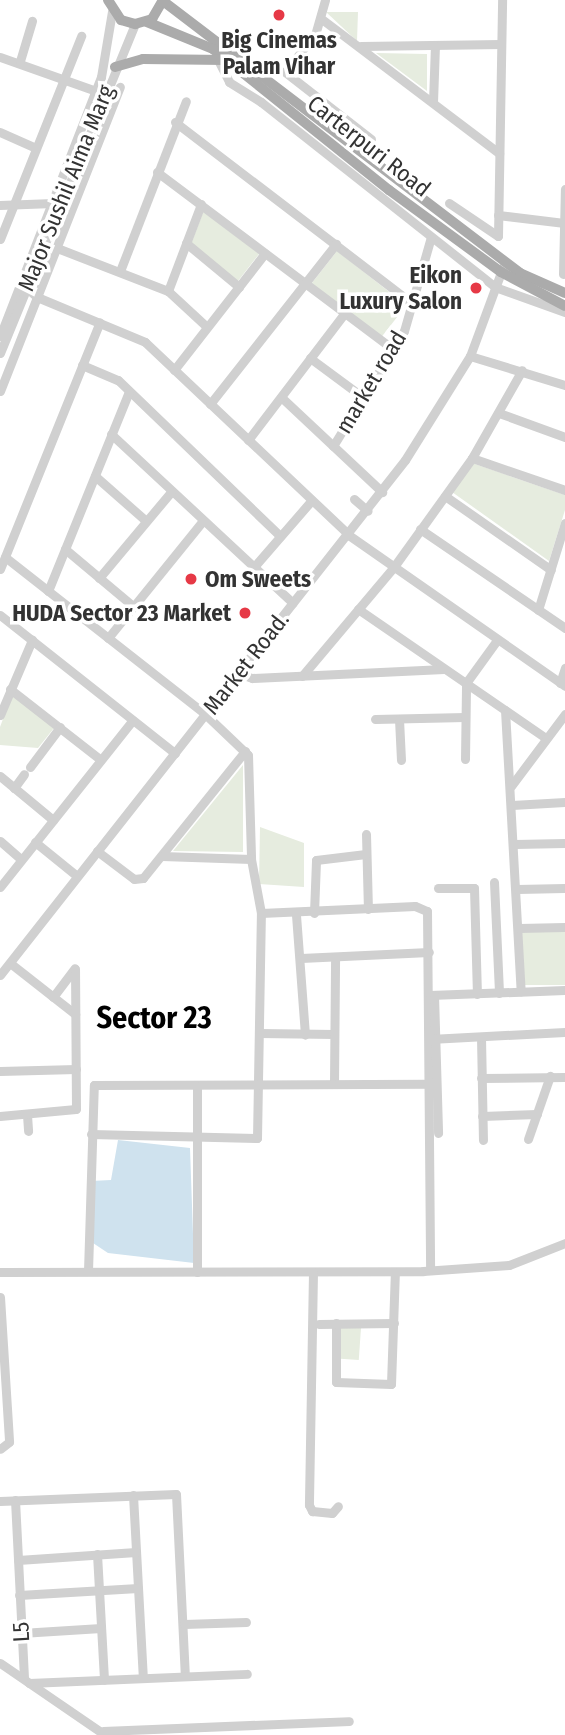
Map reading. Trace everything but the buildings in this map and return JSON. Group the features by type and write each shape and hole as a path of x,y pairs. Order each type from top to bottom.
{"main road":[{"path":"110,6 135,24 147,22 163,0"},
{"name":"Carterpuri Road","path":"163,0 520,273 565,293"},
{"name":"Carterpuri Road","path":"147,22 191,38 223,59 389,190 501,272 565,306"},
{"path":"115,67 143,58 223,59"}],"street":[{"path":"325,0 323,20 285,72 370,139"},
{"path":"449,203 495,237 498,215 502,0"},
{"name":"Major Sushil Aima Marg","path":"24,285 96,91 110,45 110,6"},
{"path":"323,20 361,46 499,153"},
{"path":"19,61 32,21"},
{"name":"Major Sushil Aima Marg","path":"0,336 135,24"},
{"path":"0,239 81,36"},
{"path":"361,46 502,44"},
{"path":"433,102 435,46"},
{"path":"223,59 229,82 495,287 565,312"},
{"path":"1,60 19,61 96,91"},
{"path":"0,391 120,87"},
{"path":"120,271 175,122 186,101"},
{"path":"175,122 413,304"},
{"path":"0,132 36,148"},
{"path":"157,172 395,351"},
{"path":"563,274 565,189"},
{"path":"0,205 15,202 53,203"},
{"path":"167,291 201,204"},
{"path":"498,215 565,223"},
{"name":"market road","path":"333,446 395,351 413,304 431,237"},
{"path":"187,243 239,287"},
{"path":"210,404 336,244"},
{"path":"57,248 167,291 207,327"},
{"path":"174,370 265,253"},
{"name":"Market Road.","path":"0,975 293,603 350,536 382,492 428,427 470,356 506,261"},
{"path":"24,285 36,296 137,336 350,536 562,685 565,668"},
{"path":"19,296 36,296"},
{"name":"Major Sushil Aima Marg","path":"0,353 19,296"},
{"path":"248,440 344,314"},
{"path":"0,569 100,322"},
{"path":"470,356 565,385"},
{"path":"310,358 364,398"},
{"path":"82,365 111,375 280,536"},
{"path":"302,676 393,568 445,496 472,458 522,370"},
{"path":"48,591 129,392"},
{"path":"281,397 382,492"},
{"path":"499,413 565,437"},
{"path":"111,434 202,523 293,603"},
{"path":"472,458 565,491"},
{"path":"94,476 146,521"},
{"path":"99,578 171,492"},
{"path":"445,496 551,570"},
{"path":"354,499 368,511"},
{"path":"253,568 311,501"},
{"path":"108,638 202,523"},
{"path":"538,610 565,523"},
{"path":"420,529 565,628"},
{"path":"65,549 134,607"},
{"path":"5,557 205,715 245,751 249,759 250,859 261,913 260,1086 254,1141 91,1134"},
{"path":"358,609 546,738"},
{"path":"0,615 175,753"},
{"path":"0,715 32,640"},
{"path":"465,759 467,684 497,640"},
{"path":"238,673 252,678 444,669"},
{"path":"10,689 101,760"},
{"path":"505,710 515,844 521,992"},
{"path":"511,786 565,714"},
{"path":"375,719 465,717"},
{"path":"399,719 401,760"},
{"path":"0,887 133,720"},
{"path":"14,788 60,727"},
{"path":"97,851 138,880 162,856 245,751"},
{"path":"0,776 53,820"},
{"path":"512,805 565,802"},
{"path":"366,834 368,909"},
{"path":"0,841 21,859"},
{"path":"35,842 77,876"},
{"path":"515,844 565,843"},
{"path":"314,913 316,860 366,854"},
{"path":"162,856 250,859"},
{"path":"494,882 499,993"},
{"path":"438,888 474,888 477,993"},
{"path":"517,889 565,888"},
{"path":"261,913 296,915 425,908 438,1133"},
{"path":"296,915 305,1035"},
{"path":"519,929 565,927"},
{"path":"301,958 429,952"},
{"path":"334,1083 335,957"},
{"path":"10,963 75,1014"},
{"path":"0,1116 75,1111 76,967 53,997"},
{"path":"431,995 565,990"},
{"path":"432,1039 565,1032"},
{"path":"259,1033 334,1034"},
{"path":"481,1037 483,1140"},
{"path":"430,1270 428,1084 432,1039"},
{"path":"0,1071 76,1069"},
{"path":"528,1139 550,1076"},
{"path":"481,1078 565,1077"},
{"path":"88,1271 94,1085 428,1084"},
{"path":"197,1086 197,1272"},
{"path":"482,1116 537,1114"},
{"path":"27,1115 28,1131"},
{"path":"0,1272 395,1272 509,1265 565,1242"},
{"path":"313,1272 309,1505 312,1511 332,1513 338,1506"},
{"path":"335,1323 336,1382 388,1384 393,1378 395,1272"},
{"path":"0,1297 9,1442 0,1450"},
{"path":"319,1324 394,1323"},
{"path":"133,1495 143,1678"},
{"path":"0,1501 133,1495 178,1497 185,1676"},
{"name":"L5","path":"15,1500 21,1633 27,1681"},
{"path":"18,1560 136,1552"},
{"path":"97,1554 104,1680"},
{"path":"19,1595 138,1588"},
{"path":"184,1623 246,1622"},
{"path":"21,1633 101,1628"},
{"path":"0,1663 104,1733 349,1721"},
{"path":"27,1681 247,1674"}],"shaded area":[{"path":"326,12 358,12 357,41"},
{"path":"376,53 427,54 427,91"},
{"path":"204,210 259,254 238,281 191,244"},
{"path":"337,251 406,305 381,337 312,283"},
{"path":"472,463 565,495 565,510 549,561 452,492"},
{"path":"12,695 54,728 38,748 0,745 0,727"},
{"path":"243,765 243,852 173,851"},
{"path":"260,827 304,843 304,887 259,884"},
{"path":"522,931 565,931 565,985 522,985"},
{"path":"339,1326 361,1328 359,1360 337,1358"}],"water":[{"path":"118,1140 190,1148 194,1263 108,1253 90,1241 91,1181 111,1180"}],"place":[{"name":"Big Cinemas Palam Vihar","path":"279,15"},
{"name":"Eikon Luxury Salon","path":"476,288"},
{"name":"Om Sweets","path":"191,579"},
{"name":"HUDA Sector 23 Market","path":"245,613"}],"district":[{"name":"Sector 23","path":"154,1018"}]}
